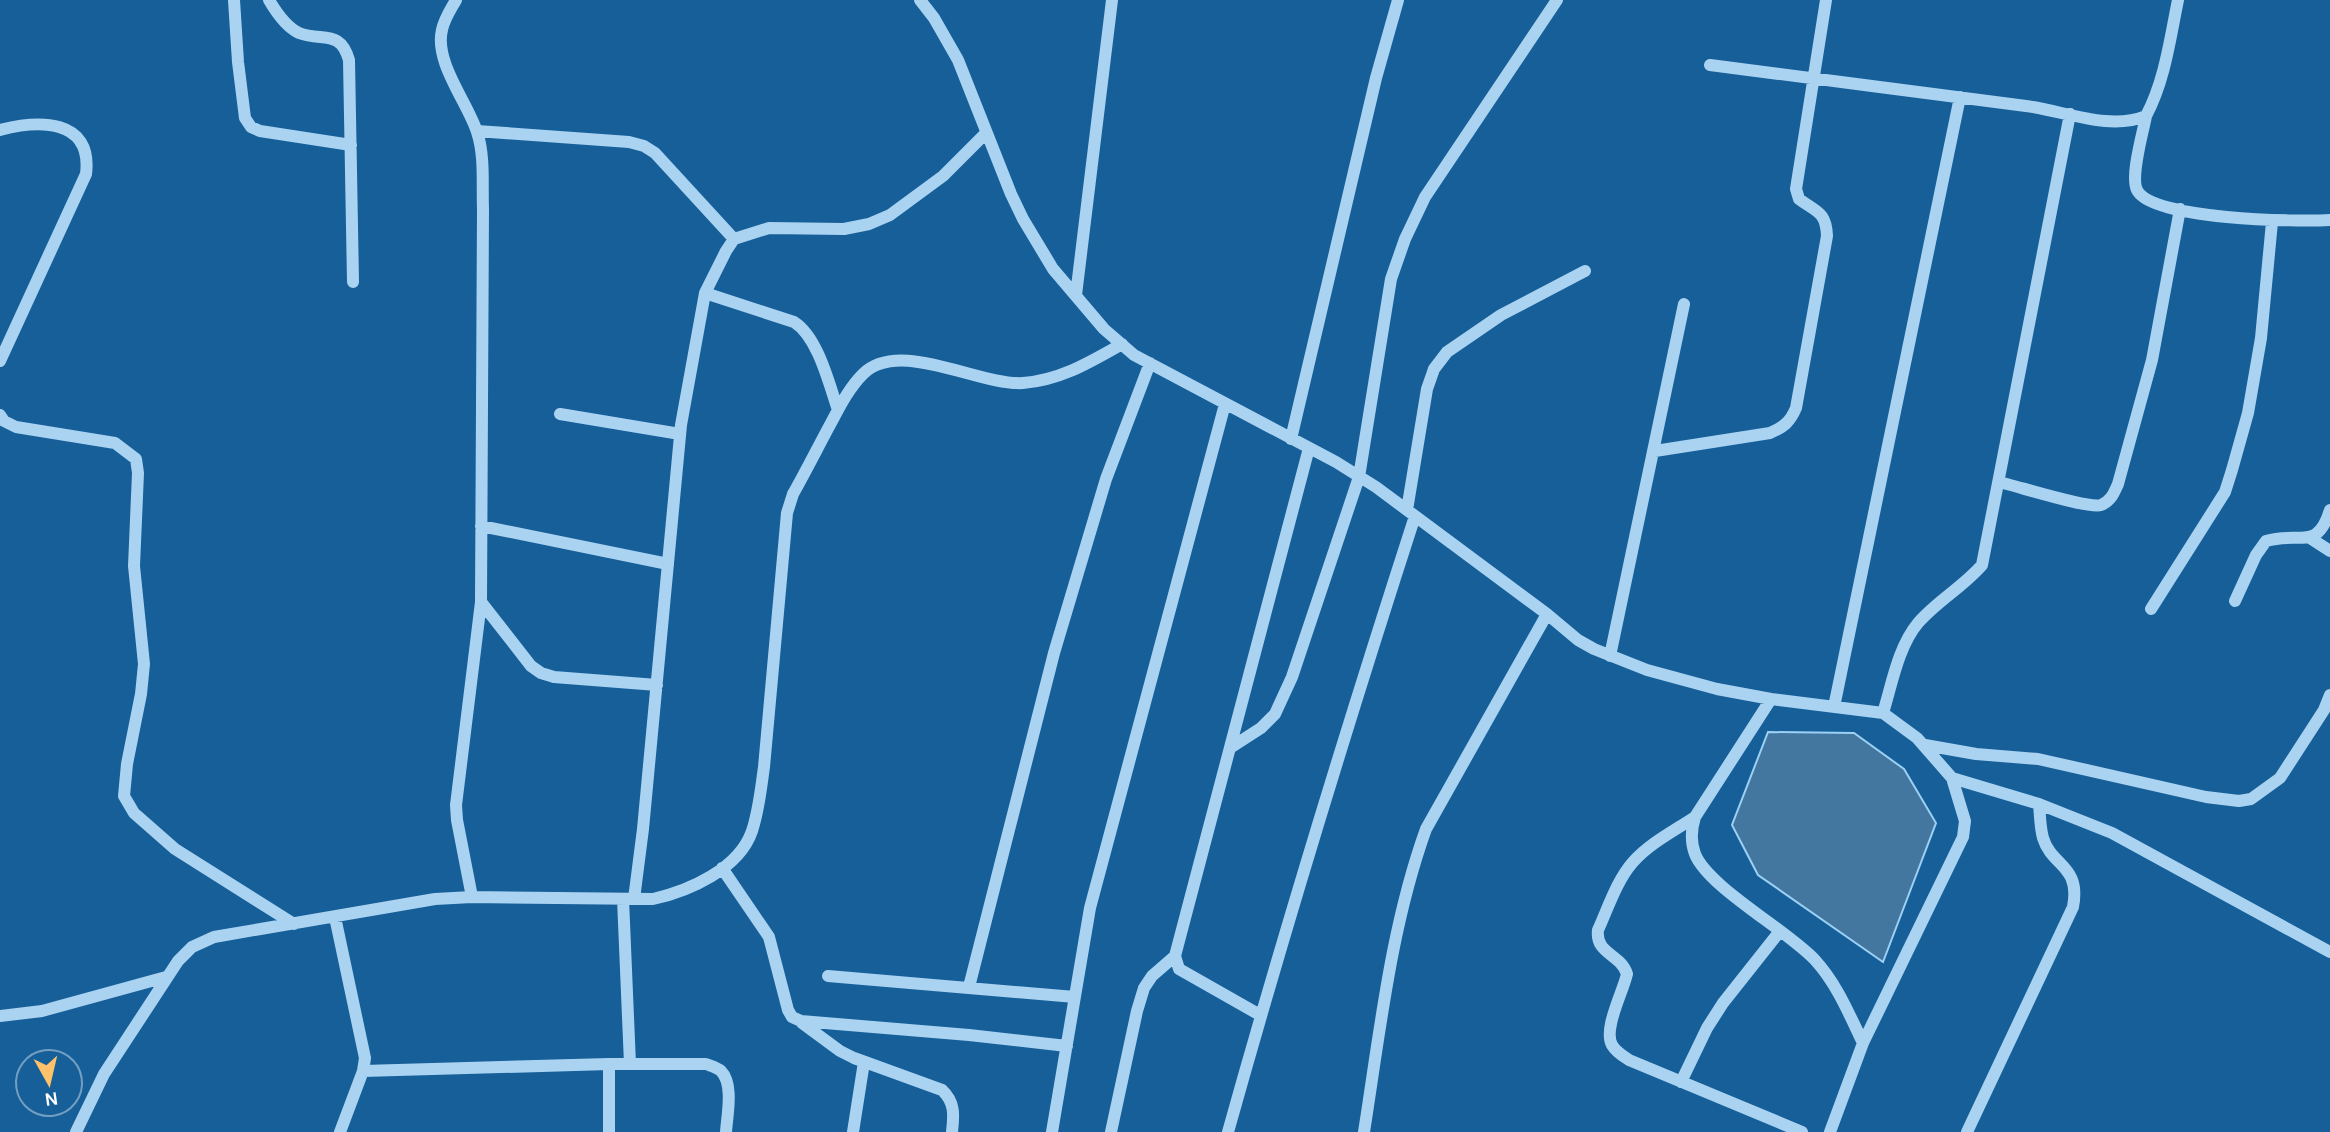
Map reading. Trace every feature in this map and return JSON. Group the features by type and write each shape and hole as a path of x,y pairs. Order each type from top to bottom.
{"street":[{"path":"234,0 245,118 251,127 260,131 351,145"},
{"path":"269,0 287,24 298,32 340,41 346,49 349,60 353,282"},
{"path":"456,0 440,39 453,81 477,131 481,146 483,209 481,603 456,805 472,897"},
{"path":"919,0 934,18 958,60 1023,219 1053,269 1104,329 1134,355 1359,477 1547,614 1578,640 1647,670 1706,686 1772,699 1883,713 1925,745 1952,778 1965,821 1963,837 1863,1043 1830,1132"},
{"path":"1076,295 1112,0"},
{"path":"1291,439 1373,91 1398,0"},
{"path":"1230,748 1261,728 1275,714 1292,677 1359,477 1391,279 1405,239 1425,197 1557,0"},
{"path":"1655,451 1770,433 1783,428 1791,420 1796,408 1827,236 1826,220 1819,211 1799,199 1796,189 1826,0"},
{"path":"2178,0 2162,77 2146,116 2135,177 2135,188 2141,197 2158,204 2207,215 2272,222 2330,220"},
{"path":"1710,65 1960,97 2117,123 2133,122 2146,116"},
{"path":"1835,707 1960,97"},
{"path":"1883,713 1907,638 1919,622 1970,579 1982,565 2070,114"},
{"path":"0,130 38,123 55,125 72,133 82,146 88,161 86,174 1,355"},
{"path":"477,131 629,142 644,146 655,153 734,239"},
{"path":"630,1064 628,899 643,829 680,434 705,293 734,239 769,228 844,229 869,224 890,215 943,176 986,133"},
{"path":"1999,482 2084,504 2099,506 2110,500 2118,485 2152,360 2180,209"},
{"path":"2151,609 2225,492 2232,470 2248,413 2261,338 2272,222"},
{"path":"1228,1132 1260,1015 1411,513 1427,389 1434,369 1447,352 1501,315 1585,271"},
{"path":"705,293 802,327 821,363 838,410"},
{"path":"1610,656 1684,304"},
{"path":"76,1132 104,1074 178,961 192,947 214,937 435,899 653,899 697,884 722,868 739,852 751,833 759,801 787,513 793,494 848,392 864,372 877,364 901,361 926,363 998,383 1045,381 1070,373 1122,344"},
{"path":"969,987 1054,653 1107,479 1150,363"},
{"path":"1052,1132 1090,908 1225,404"},
{"path":"560,414 680,434"},
{"path":"0,415 4,421 16,427 115,443 136,459 138,473 134,566 144,664 124,796 134,813 175,849 294,924"},
{"path":"1260,1015 1179,969 1175,956 1309,448"},
{"path":"2310,538 2320,534 2330,510"},
{"path":"481,526 668,564"},
{"path":"2235,601 2256,555 2266,541 2293,536 2310,538 2330,551"},
{"path":"481,603 531,666 541,673 554,677 657,685"},
{"path":"1364,1132 1394,947 1415,861 1426,829 1547,614"},
{"path":"1925,745 1976,754 2038,759 2206,797 2239,801 2251,799 2280,778 2324,710 2330,695"},
{"path":"1772,699 1695,817 1691,839 1695,854 1713,878 1780,930 1826,972 1863,1043"},
{"path":"1952,778 2039,804 2112,834 2330,952"},
{"path":"1968,1132 2073,907 2074,886 2070,872 2048,847 2043,837 2039,804"},
{"path":"1695,817 1657,842 1632,863 1624,874 1598,930 1597,940 1601,947 1625,967 1627,974 1612,1021 1611,1042 1617,1051 1629,1060 1802,1132"},
{"path":"722,868 769,937 792,1017 839,1051 942,1090 950,1097 953,1106 952,1132"},
{"path":"335,917 365,1058 363,1071 340,1132"},
{"path":"1681,1082 1707,1028 1723,1003 1780,930"},
{"path":"1111,1132 1144,988 1175,956"},
{"path":"828,976 1075,997"},
{"path":"0,1016 42,1011 166,978"},
{"path":"801,1021 1067,1046"},
{"path":"853,1132 864,1062"},
{"path":"609,1064 609,1132"},
{"path":"363,1071 706,1064 720,1070 726,1079 726,1132"}],"water":[{"path":"1768,732 1854,733 1904,769 1936,823 1883,962 1758,875 1732,825"}]}
